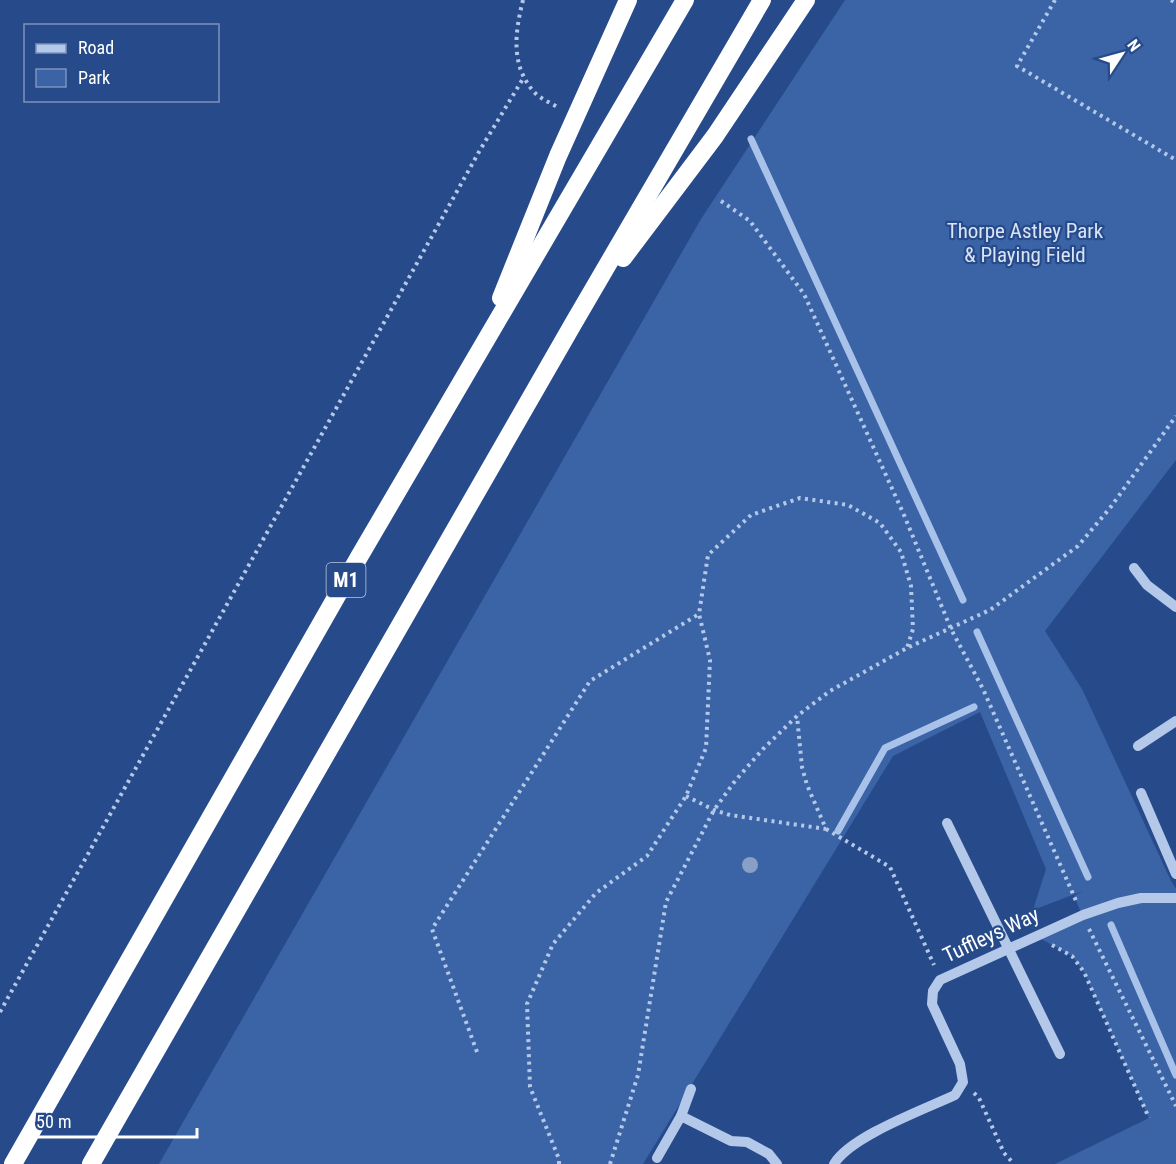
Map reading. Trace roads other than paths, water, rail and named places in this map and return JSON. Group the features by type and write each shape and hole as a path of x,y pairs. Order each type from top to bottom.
{"highway":[{"path":"478,355 558,156 628,0"},
{"name":"M1","path":"14,1164 359,557 686,0"},
{"path":"91,1164 573,324 762,0"},
{"path":"573,324 715,136 806,0"}],"street":[{"path":"1134,568 1147,585 1176,607"},
{"path":"1138,746 1176,720"},
{"path":"1141,793 1176,874"},
{"path":"947,823 1060,1054"},
{"name":"Tuffleys Way","path":"834,1164 852,1146 867,1136 955,1095 963,1082 960,1064 932,1004 933,991 940,980 1083,915 1141,898 1176,898"},
{"path":"657,1158 681,1116 691,1089"},
{"path":"681,1116 731,1141 747,1142 768,1154 777,1164"}],"waterway":[{"path":"751,139 963,600"},
{"path":"977,632 1088,877"},
{"path":"838,831 885,748 974,707"},
{"path":"1111,925 1176,1075"}],"park label":[{"name":"Thorpe Astley Park & Playing Field","path":"1025,243"}]}
